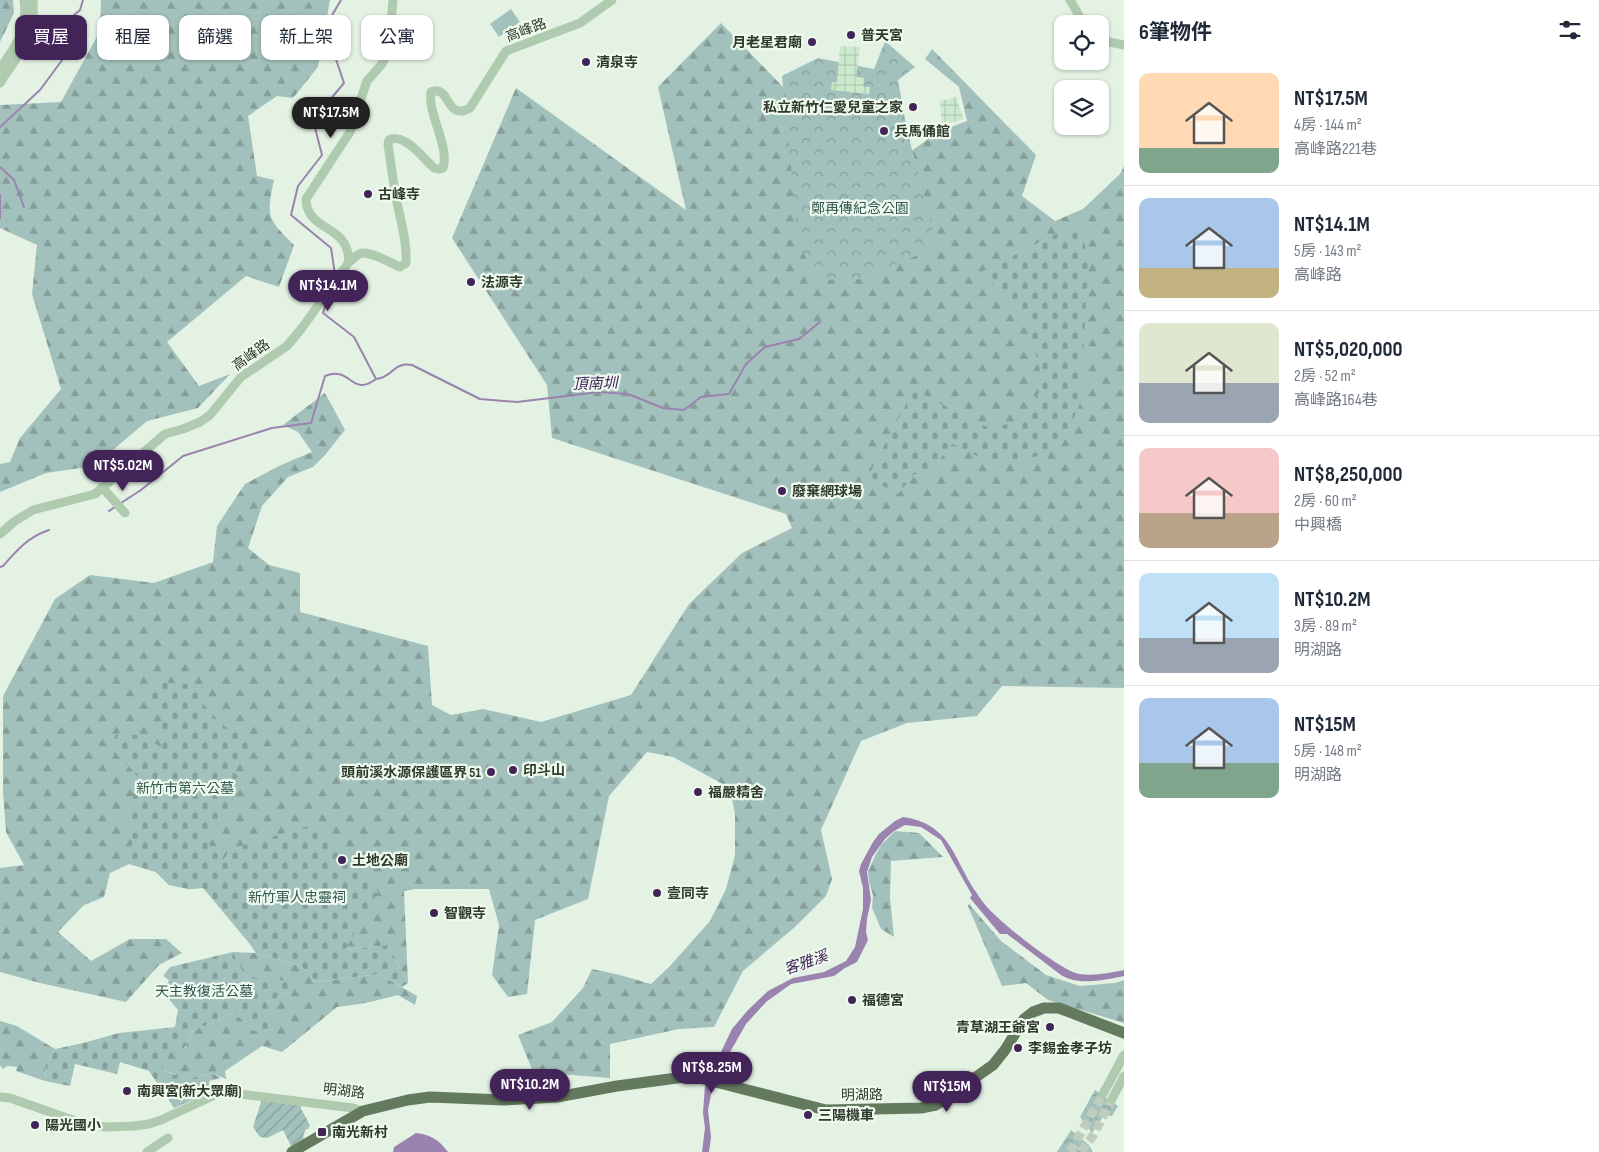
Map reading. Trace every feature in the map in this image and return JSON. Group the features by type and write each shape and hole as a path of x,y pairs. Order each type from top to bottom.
{"main road":[{"name":"明湖路","path":"363,1112 408,1100 430,1097 504,1100 558,1097 692,1076 831,1110 921,1108 936,1105 993,1065 1005,1050 1024,1019 1038,1009 1059,1008 1124,1033"},
{"path":"292,1152 363,1112"}],"street":[{"path":"0,69 21,37 25,21 24,0"},
{"path":"0,83 28,41 33,17 33,0"},
{"path":"349,262 347,248 340,239 310,216 306,208 306,199 350,132 367,81 382,64 389,50 393,0"},
{"name":"高峰路","path":"0,534 15,521 33,510 95,494 165,434 200,422 210,415 241,377 287,346 349,262 362,253 400,267 406,263 405,238 396,196 389,140 394,138 400,139 411,146 434,168 443,168 443,150 430,97 431,92 436,90 441,92 455,110 464,111 470,108 506,51 580,23 612,0"},
{"path":"1070,0 1079,15"},
{"path":"1109,42 1124,45"},
{"path":"102,487 125,513"},
{"path":"1124,1055 1107,1096 1124,1076"},
{"name":"明湖路","path":"0,1096 84,1124 106,1127 149,1124 217,1094 232,1093 354,1108 363,1112"},
{"path":"147,1152 168,1138"}],"green space":[{"path":"0,0 13,0 14,13 0,42"},
{"path":"101,0 330,0 327,15 261,15 261,60 319,60 318,67 293,98 277,96 248,116 257,176 274,180 270,202 271,216 278,229 294,245 279,287 246,276 167,342 199,386 230,374 198,408 147,421 94,466 46,473 0,492 0,464 10,462 20,438 61,389 32,294 37,245 0,228 0,105 61,102 84,60 87,60 87,55 97,36 97,60 169,60 169,15 101,15"},
{"path":"511,9 520,22 499,37 490,24"},
{"path":"721,23 872,179 938,132 967,121 959,87 925,59 932,49 1036,155 1022,196 1055,221 1083,209 1120,174 1124,166 1124,688 1002,686 977,716 907,723 861,741 821,830 832,879 826,896 796,926 743,971 714,1027 679,1029 610,1044 610,1078 533,1072 518,1035 552,1022 583,988 592,969 651,984 670,966 710,921 726,889 735,855 735,814 730,788 673,757 647,752 609,796 588,899 535,920 527,994 508,997 492,975 499,925 489,889 416,889 404,891 408,983 388,945 345,950 202,888 189,889 169,885 156,872 129,864 110,873 104,897 84,905 58,932 91,961 130,939 166,939 182,953 159,965 126,1002 0,972 0,868 24,865 6,832 3,792 3,696 55,599 90,575 154,583 213,562 217,526 245,484 281,465 312,452 298,432 283,425 325,393 345,430 313,467 288,477 262,506 248,548 269,565 300,573 300,612 428,646 432,705 451,715 483,709 541,722 631,695 689,604 742,553 792,528 786,514 552,438 547,385 452,238 516,88 686,210 658,87"},
{"name":"鄭再傳紀念公園","path":"885,41 915,67 898,80 907,130 937,246 865,279 812,280 797,229 782,76 818,58 874,69"},
{"path":"1081,221 1088,264 1081,401 1061,448 1016,463 983,459 951,443 931,473 914,474 899,493 867,479 914,390 991,429 1026,418 1043,384 1029,325 983,271"},
{"name":"廢棄網球場","path":"790,476 799,492 774,506 766,490"},
{"path":"155,682 203,685 200,701 228,730 243,730 252,746 228,768 238,776 231,789 235,807 202,837 223,860 231,849 318,823 378,892 345,950 388,945 408,983 402,987 379,974 316,982 301,966 256,953 203,888 189,889 169,885 156,872 129,864 133,838 125,817 139,778 123,760 109,750 117,733 136,735 162,747 160,724 171,714 147,700"},
{"path":"895,831 919,833 943,857 891,861 890,898 894,937 881,929 872,908 873,895 868,872 882,844"},
{"path":"969,904 1001,941 1046,975 1080,986 1115,983 1124,980 1124,1023 1048,1000 1026,983 1002,986 968,906"},
{"path":"233,952 256,953 301,966 316,982 379,974 417,996 415,1005 398,995 366,1003 337,1007 282,1052 262,1046 225,1071 226,1079 212,1073 187,1079 163,1070 163,1051 185,1048 191,1032 234,1012 254,1031 266,1002 290,992 245,977"},
{"name":"天主教復活公墓","path":"233,952 245,977 288,981 290,992 266,1002 276,1032 254,1031 234,1012 191,1032 183,1050 163,1052 163,1070 175,1075 184,1071 187,1079 212,1073 221,1078 209,1081 211,1092 174,1108 149,1071 120,1062 117,1074 75,1064 70,1086 45,1081 46,1064 55,1049 119,1033 175,1027 178,1010 163,992 169,980 163,976 170,967"},
{"path":"0,1021 17,1026 55,1049 46,1064 45,1081 16,1071 17,1067 7,1066 3,1069 0,1065"},
{"path":"1095,1090 1118,1106 1112,1116 1104,1115 1092,1133 1080,1117"},
{"path":"262,1099 301,1104 301,1109 310,1125 303,1136 304,1139 291,1146 283,1130 267,1138 260,1137 253,1127"},
{"path":"1071,1130 1089,1145 1093,1152 1057,1152"}],"shaded area":[{"path":"840,46 860,47 856,77 864,78 863,86 870,87 869,94 831,90 832,82 837,82"},
{"path":"956,97 964,119 942,125 940,101"},
{"name":"客雅溪","path":"903,817 919,821 941,835 949,844 978,895 992,913 1036,949 1079,974 1085,975 1124,970 1124,976 1092,981 1068,978 1061,975 1007,934 1000,934 970,898 972,895 941,840 921,827 905,825 885,839 872,857 867,872 871,900 866,932 868,940 857,962 834,976 791,984 766,1002 746,1024 721,1068 711,1095 708,1110 711,1137 709,1152 702,1152 705,1128 703,1113 705,1085 732,1029 768,991 793,978 824,972 846,961 855,947 863,909 863,888 859,871 861,864 879,834"},
{"path":"416,1133 434,1138 448,1152 393,1152 394,1147"}],"waterway":[{"path":"0,127 40,90 74,44 73,16 80,10 83,0"},
{"path":"335,274 331,248 291,215 298,186 322,155 313,120 344,83 325,27 341,0"},
{"path":"0,167 14,180 24,207"},
{"path":"0,195 0,218"},
{"path":"121,503 141,490 183,456 272,428 311,423 325,376 340,374 361,385 368,384 376,379 354,337 323,313 327,299"},
{"name":"頂南圳","path":"376,379 386,376 400,366 412,365 480,399 517,402 599,392 628,394 663,408 684,410 701,397 729,394 746,364 765,347 799,339 820,322"},
{"path":"109,511 115,507"},
{"path":"0,567 29,540 49,530"}],"tunnel":[{"path":"1070,1152 1103,1094"},
{"path":"1081,1152 1094,1134 1112,1099"}],"place":[{"name":"普天宮","path":"851,35"},
{"name":"月老星君廟","path":"812,42"},
{"name":"清泉寺","path":"586,62"},
{"name":"私立新竹仁愛兒童之家","path":"913,107"},
{"name":"兵馬俑館","path":"884,131"},
{"name":"古峰寺","path":"368,194"},
{"name":"法源寺","path":"471,282"},
{"name":"廢棄網球場","path":"782,491"},
{"name":"印斗山","path":"513,770"},
{"name":"頭前溪水源保護區界 51","path":"491,772"},
{"name":"福嚴精舍","path":"698,792"},
{"name":"土地公廟","path":"342,860"},
{"name":"壹同寺","path":"657,893"},
{"name":"智觀寺","path":"434,913"},
{"name":"福德宮","path":"852,1000"},
{"name":"青草湖王爺宮","path":"1050,1027"},
{"name":"李錫金孝子坊","path":"1018,1048"},
{"name":"南興宮(新大眾廟)","path":"127,1091"},
{"name":"三陽機車","path":"808,1115"},
{"name":"陽光國小","path":"35,1125"},
{"name":"南光新村","path":"322,1132"}],"park label":[{"name":"新竹市第六公墓","path":"185,788"},
{"name":"新竹軍人忠靈祠","path":"297,897"}]}
